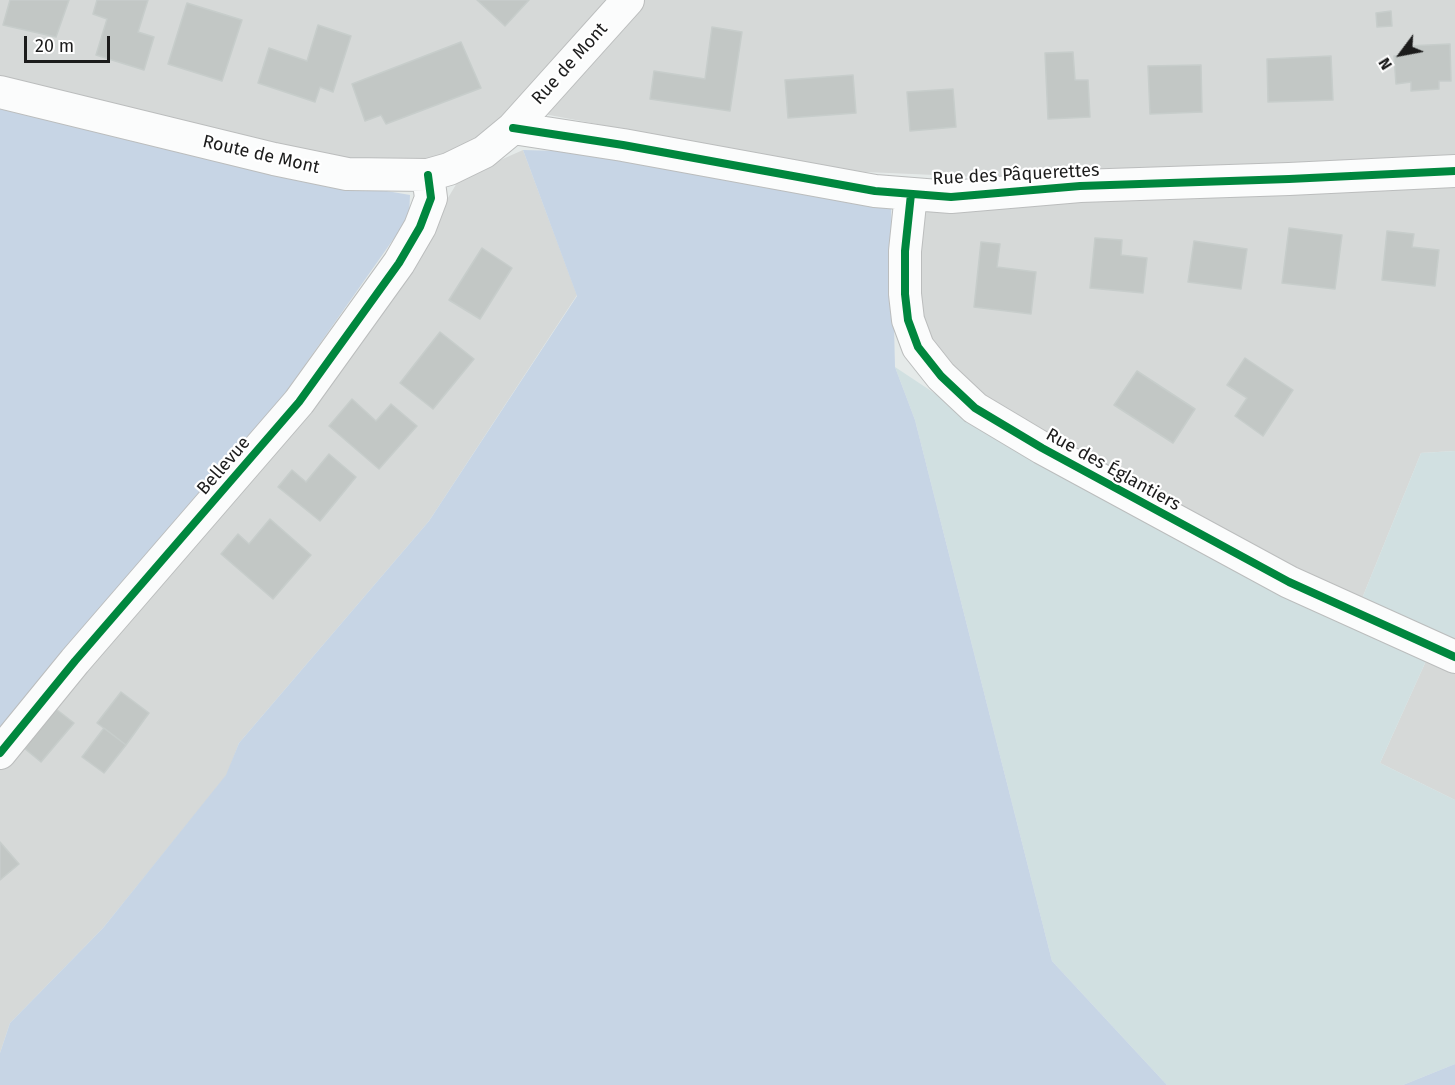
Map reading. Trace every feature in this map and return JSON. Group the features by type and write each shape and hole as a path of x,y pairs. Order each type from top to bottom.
{"street":[{"name":"Rue de Mont","path":"513,128 628,0"},
{"name":"Route de Mont","path":"0,92 274,159 346,174 428,175 450,169 484,152 513,128"},
{"name":"Rue des Pâquerettes","path":"513,128 623,145 875,191 951,197 1080,186 1455,171"},
{"name":"Bellevue","path":"0,753 82,652 299,402 399,263 420,226 430,198 428,175"},
{"name":"Rue des Églantiers","path":"911,194 905,251 905,294 908,320 918,346 941,376 975,408 1042,448 1289,582 1455,657"}],"shaded area":[{"path":"0,0 620,0 487,136 439,161 381,168 0,83"},
{"path":"645,0 1455,0 1455,155 1027,179 843,171 539,113"},
{"path":"0,109 246,167 410,195 409,217 264,423 0,730"},
{"path":"523,150 577,295 429,521 239,743 227,775 103,928 10,1023 0,1053 0,762 411,259 460,178"},
{"path":"523,150 635,153 891,203 895,367 915,420 1052,961 1167,1085 0,1085 0,1053 10,1023 103,928 226,775 239,743 429,521 577,296"},
{"path":"1455,175 1455,451 1421,453 1361,601 1016,428 947,378 914,327 917,204"},
{"path":"895,367 993,432 1430,652 1380,763 1455,800 1455,1064 1403,1085 1167,1085 1052,961 915,420"},
{"path":"1455,451 1455,640 1361,601 1421,453"},
{"path":"1430,652 1455,664 1455,800 1380,763"},
{"path":"1455,1064 1455,1085 1403,1085"}],"building":[{"path":"10,0 69,0 56,37 3,25"},
{"path":"97,0 148,0 138,32 154,37 144,70 96,55 107,19 93,14"},
{"path":"477,0 529,0 505,26"},
{"path":"187,3 242,20 222,81 168,64"},
{"path":"1391,11 1392,26 1377,27 1376,13"},
{"path":"318,25 351,36 333,92 320,87 315,102 258,83 269,48 307,61"},
{"path":"712,27 742,32 730,111 650,99 654,71 705,79"},
{"path":"461,42 481,88 386,124 381,115 365,121 352,84"},
{"path":"1450,44 1451,81 1439,81 1439,89 1411,91 1411,82 1396,84 1394,56 1408,55 1408,46"},
{"path":"1073,52 1075,80 1088,80 1090,117 1048,119 1045,53"},
{"path":"1331,56 1333,100 1268,102 1267,59"},
{"path":"1201,65 1202,112 1150,114 1148,66"},
{"path":"853,75 856,113 788,118 785,80"},
{"path":"953,89 956,127 910,131 907,92"},
{"path":"1289,228 1342,235 1335,289 1282,283"},
{"path":"1387,231 1414,234 1412,247 1439,250 1435,286 1382,280"},
{"path":"1095,238 1122,240 1121,255 1147,258 1143,293 1090,288"},
{"path":"1194,241 1247,249 1241,289 1188,282"},
{"path":"981,242 1000,244 997,267 1036,272 1031,314 974,307"},
{"path":"482,248 512,268 480,319 449,300"},
{"path":"440,332 474,359 433,409 400,383"},
{"path":"1245,358 1293,390 1263,436 1235,416 1247,398 1227,385"},
{"path":"1137,371 1195,409 1173,443 1114,405"},
{"path":"352,399 376,421 391,404 417,426 379,469 329,426"},
{"path":"329,454 356,477 320,521 278,487 292,470 306,482"},
{"path":"270,519 311,555 273,599 221,554 238,534 249,544"},
{"path":"121,692 149,713 126,745 97,723"},
{"path":"56,709 74,723 41,762 24,748"},
{"path":"104,728 126,745 104,773 82,757"},
{"path":"0,842 19,864 0,880"}],"cycle path":[{"path":"513,128 623,145 875,191 951,197 1080,186 1455,171"},
{"path":"0,753 75,661 299,402 399,263 420,227 431,198 428,175"},
{"path":"911,194 905,251 905,294 908,320 918,347 941,376 975,408 1042,448 1289,582 1455,657"}]}
